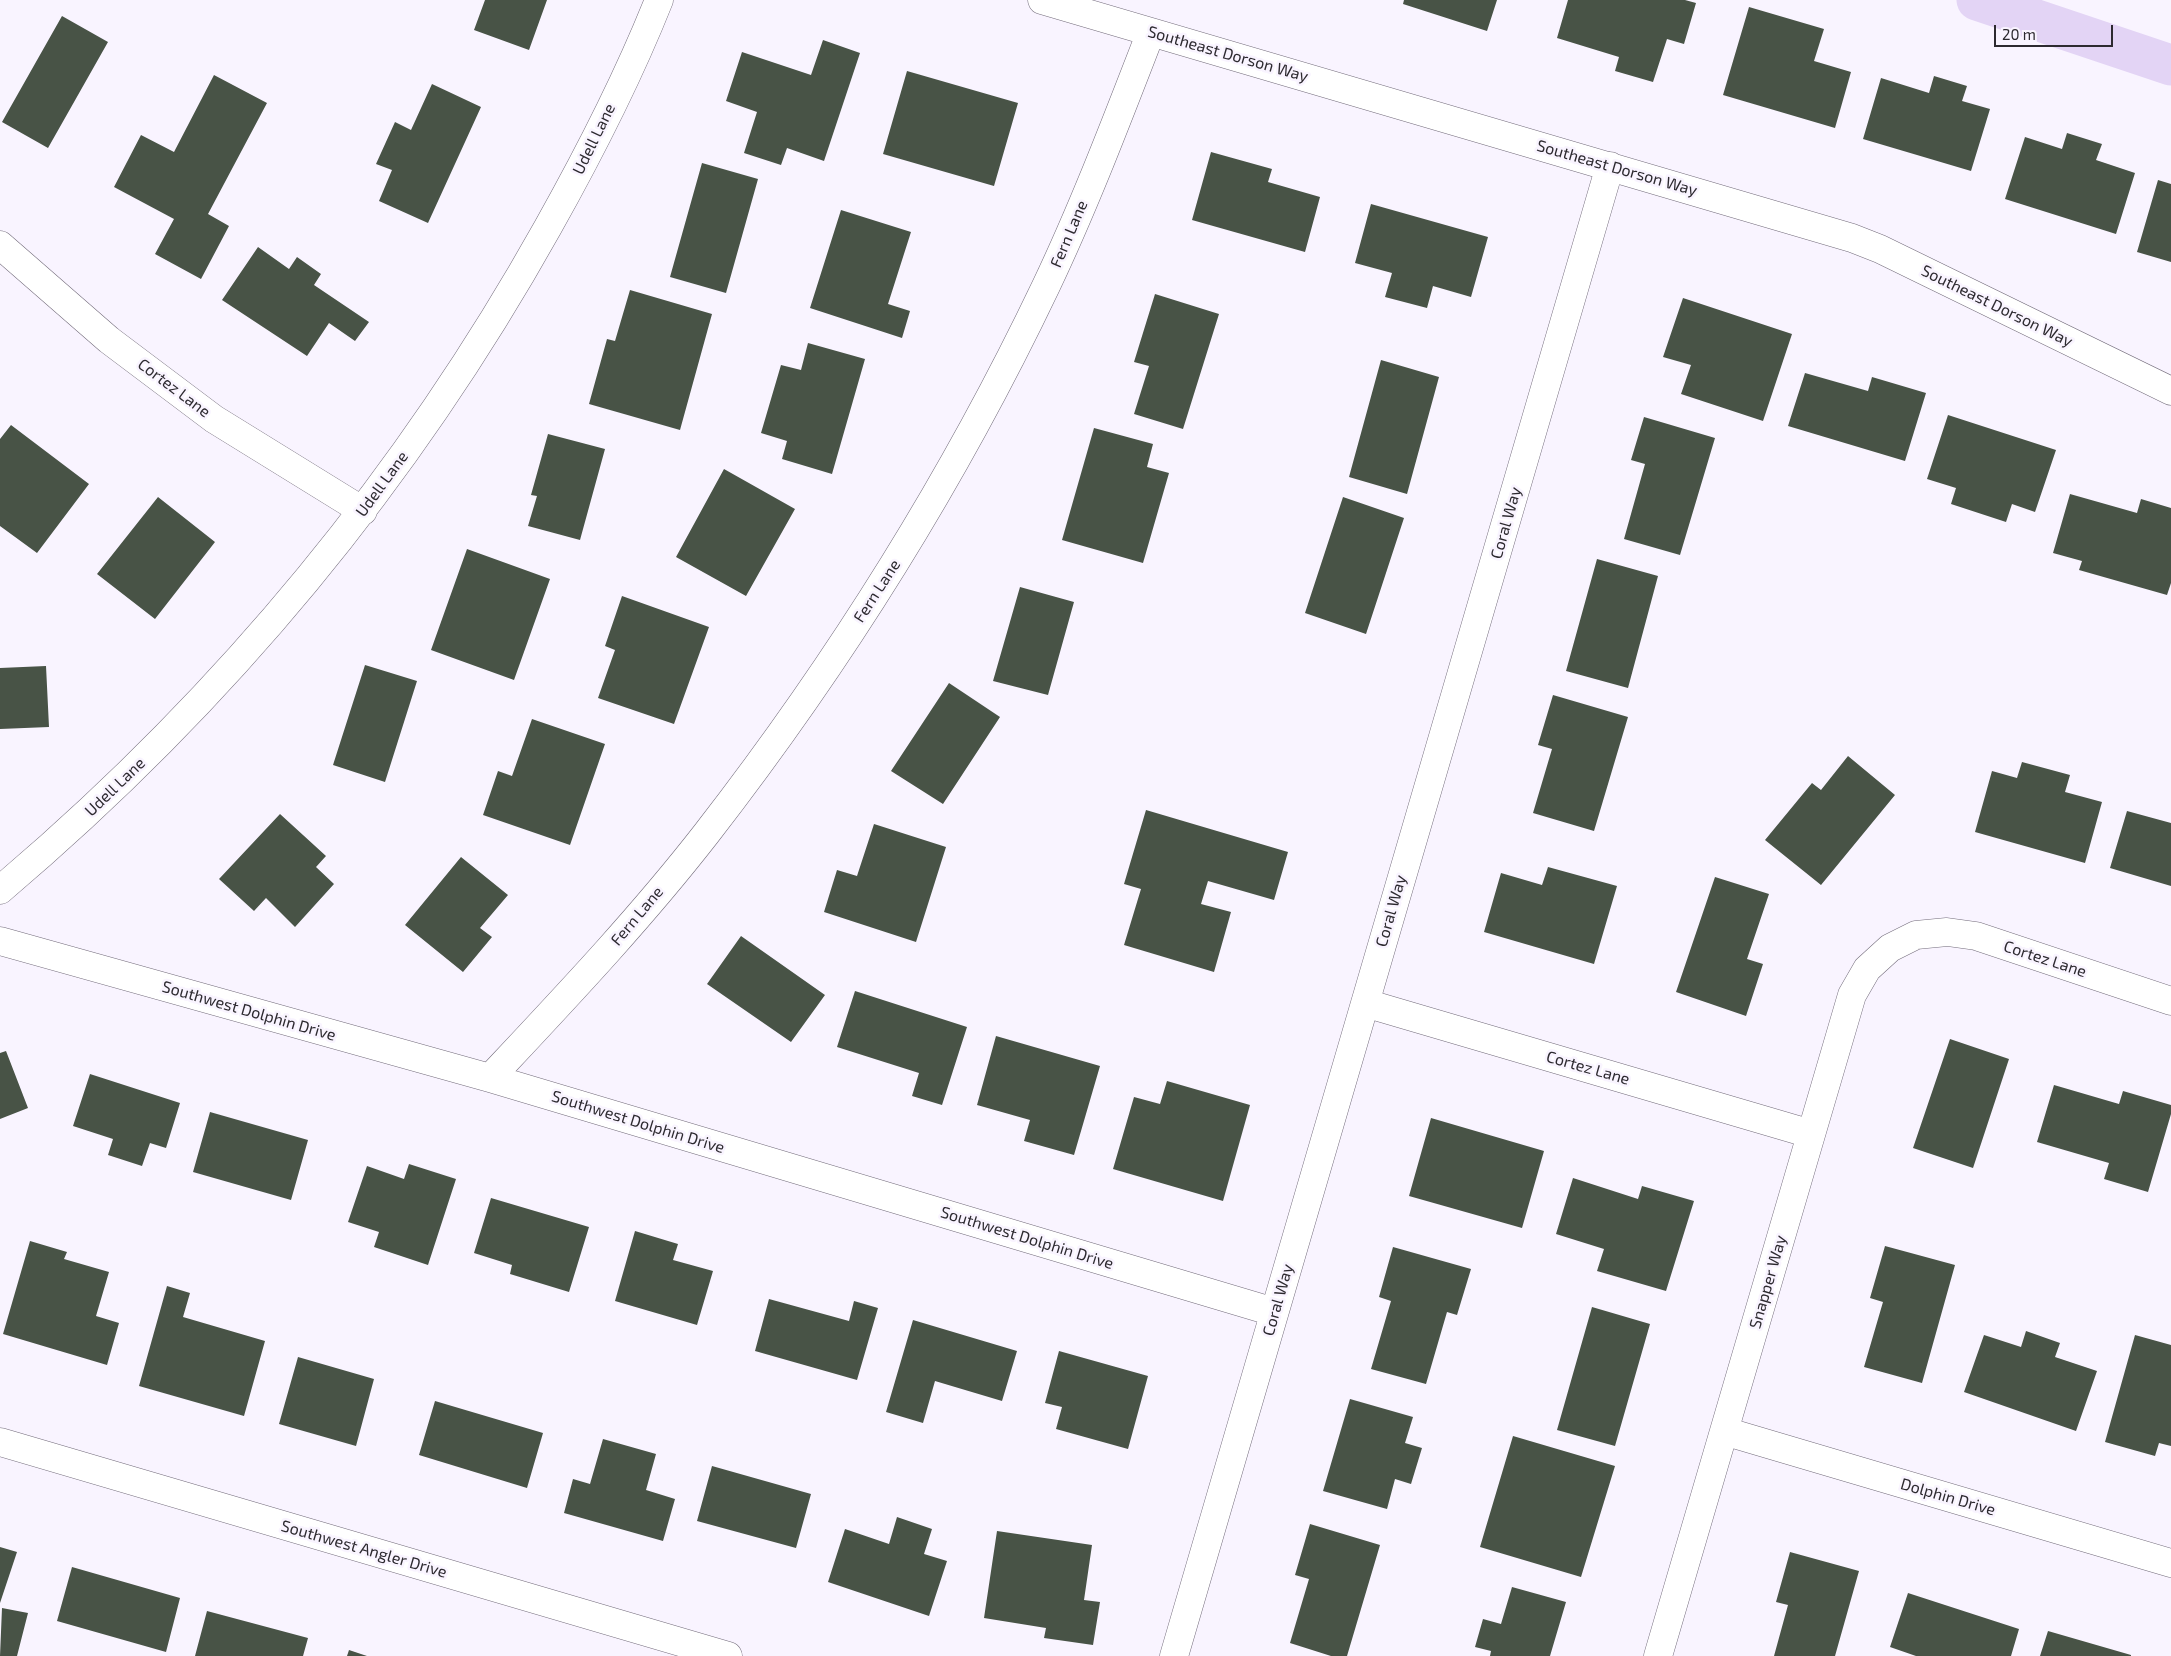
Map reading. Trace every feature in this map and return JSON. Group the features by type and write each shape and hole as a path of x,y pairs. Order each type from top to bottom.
{"street":[{"name":"Udell Lane","path":"0,890 63,836 170,734 270,625 363,511 429,420 510,296 582,166 646,32 659,0"},
{"name":"Southeast Dorson Way","path":"1042,0 1852,238 1880,249 2171,391"},
{"name":"Fern Lane","path":"490,1078 600,960 705,836 802,706 892,570 972,430 1046,285 1111,136 1151,32"},
{"name":"Coral Way","path":"1174,1656 1610,166"},
{"name":"Cortez Lane","path":"0,245 109,340 214,418 363,511"},
{"name":"Cortez Lane","path":"1916,936 1947,932 1976,936 2171,1001"},
{"name":"Snapper Way","path":"1658,1656 1852,995 1867,969 1890,948 1916,936"},
{"name":"Southwest Dolphin Drive","path":"0,941 490,1078 1274,1312"},
{"name":"Cortez Lane","path":"1365,1003 1811,1134"},
{"name":"Dolphin Drive","path":"1724,1431 2171,1563"},
{"name":"Southwest Angler Drive","path":"0,1442 728,1656"}],"building":[{"path":"485,0 547,0 529,50 474,30"},
{"path":"1404,0 1497,0 1487,31 1403,4"},
{"path":"1568,0 1685,0 1696,3 1684,44 1667,39 1653,82 1615,71 1619,57 1557,38"},
{"path":"1749,7 1824,29 1814,61 1851,72 1835,128 1723,95"},
{"path":"62,16 108,42 48,148 2,122"},
{"path":"823,40 860,53 824,161 787,148 781,165 744,153 757,112 726,101 742,52 811,75"},
{"path":"907,71 1018,103 994,186 883,154"},
{"path":"214,75 267,103 208,214 229,226 201,279 155,254 174,219 114,187 141,135 174,152"},
{"path":"1934,76 1967,86 1962,101 1990,109 1971,171 1863,139 1881,78 1929,93"},
{"path":"432,84 481,107 428,223 379,201 392,170 376,164 395,122 411,130"},
{"path":"2067,133 2102,144 2096,160 2135,173 2116,234 2005,199 2025,137 2062,149"},
{"path":"1211,152 1272,169 1268,182 1320,197 1305,252 1192,220"},
{"path":"702,163 758,179 726,293 670,277"},
{"path":"2158,180 2171,184 2171,262 2137,252"},
{"path":"1371,204 1488,237 1471,297 1433,286 1427,308 1385,297 1392,273 1355,263"},
{"path":"841,210 911,232 888,304 910,311 902,338 810,308"},
{"path":"258,247 289,269 297,257 321,274 314,285 369,322 355,341 329,323 307,356 222,300"},
{"path":"630,290 712,314 680,430 589,404 607,339 615,341"},
{"path":"1155,294 1219,314 1183,429 1134,414 1149,366 1134,362"},
{"path":"1683,298 1792,334 1763,421 1681,394 1691,365 1663,357"},
{"path":"808,343 865,359 832,474 782,459 787,441 761,433 781,365 801,370"},
{"path":"1381,360 1439,377 1407,494 1349,477"},
{"path":"1805,373 1868,391 1872,377 1926,393 1905,461 1788,426"},
{"path":"1948,415 2056,450 2035,512 2012,504 2006,522 1951,504 1956,488 1927,479"},
{"path":"1644,417 1715,438 1680,555 1624,539 1645,464 1631,460"},
{"path":"11,425 89,484 37,553 0,526 0,439"},
{"path":"1094,428 1153,444 1147,467 1169,473 1143,563 1062,540"},
{"path":"548,434 605,449 580,540 528,526 537,496 531,495"},
{"path":"724,469 795,509 746,596 676,557"},
{"path":"2070,494 2137,513 2141,499 2171,508 2171,583 2167,595 2079,570 2082,561 2053,553"},
{"path":"158,497 215,542 155,619 97,574"},
{"path":"1343,497 1404,518 1366,634 1305,613"},
{"path":"467,549 550,579 514,680 431,650"},
{"path":"1597,559 1658,576 1628,688 1566,671"},
{"path":"1020,587 1074,602 1048,695 993,681"},
{"path":"622,596 709,627 674,724 598,698 615,650 605,646"},
{"path":"365,665 417,681 385,782 333,765"},
{"path":"46,666 49,727 0,729 0,668"},
{"path":"949,683 1000,717 943,804 891,771"},
{"path":"1553,695 1628,717 1594,831 1533,813 1552,749 1538,745"},
{"path":"532,719 605,744 570,845 483,815 498,771 512,776"},
{"path":"1848,756 1895,795 1821,885 1765,840 1812,783 1821,790"},
{"path":"2022,762 2070,775 2065,792 2102,802 2085,863 1975,832 1992,771 2017,778"},
{"path":"1146,810 1288,852 1274,900 1208,881 1201,904 1231,912 1214,972 1124,945 1141,889 1124,884"},
{"path":"2127,811 2171,823 2171,886 2110,868"},
{"path":"280,814 326,856 316,867 334,884 295,927 266,898 254,911 219,879"},
{"path":"874,824 946,847 916,942 824,912 837,870 857,876"},
{"path":"461,857 508,895 480,928 492,937 463,972 405,925"},
{"path":"1548,867 1617,886 1594,964 1484,932 1501,873 1542,885"},
{"path":"1715,877 1769,894 1747,959 1763,964 1746,1016 1676,992"},
{"path":"741,936 825,995 791,1042 707,984"},
{"path":"855,991 967,1027 942,1105 912,1096 919,1073 837,1047"},
{"path":"996,1036 1100,1066 1074,1155 1024,1141 1030,1120 977,1105"},
{"path":"1950,1039 2009,1059 1973,1168 1913,1148"},
{"path":"6,1051 28,1108 0,1119 0,1053"},
{"path":"90,1074 180,1103 166,1148 150,1143 142,1166 108,1155 113,1139 73,1126"},
{"path":"1167,1081 1250,1105 1223,1201 1113,1169 1134,1097 1160,1104"},
{"path":"2054,1085 2119,1104 2123,1091 2171,1105 2171,1114 2148,1192 2104,1179 2109,1163 2037,1142"},
{"path":"210,1112 308,1140 291,1200 193,1172"},
{"path":"1431,1118 1544,1151 1522,1228 1409,1196"},
{"path":"409,1164 456,1179 428,1265 374,1247 379,1232 348,1222 367,1166 404,1179"},
{"path":"1573,1178 1638,1199 1642,1186 1694,1201 1666,1291 1597,1271 1604,1249 1556,1234"},
{"path":"491,1198 589,1227 569,1292 510,1274 512,1265 474,1253"},
{"path":"635,1231 678,1244 673,1260 713,1271 697,1325 615,1301"},
{"path":"30,1241 67,1252 64,1259 109,1272 96,1316 119,1323 107,1365 3,1334"},
{"path":"1885,1246 1955,1265 1922,1383 1864,1367 1883,1302 1870,1298"},
{"path":"1393,1247 1471,1269 1457,1315 1447,1312 1426,1384 1371,1369 1391,1301 1379,1297"},
{"path":"167,1286 190,1293 183,1317 265,1341 244,1416 139,1386"},
{"path":"769,1299 849,1321 854,1301 878,1308 857,1380 755,1351"},
{"path":"1592,1307 1650,1324 1615,1446 1557,1430"},
{"path":"913,1320 1017,1351 1002,1401 935,1381 923,1423 886,1412"},
{"path":"2026,1331 2060,1343 2055,1357 2097,1371 2076,1431 1964,1392 1984,1335 2021,1347"},
{"path":"2135,1335 2171,1345 2171,1446 2159,1443 2155,1456 2105,1442"},
{"path":"1059,1351 1148,1376 1128,1449 1056,1429 1062,1407 1045,1403"},
{"path":"298,1357 374,1379 356,1446 279,1424"},
{"path":"1350,1399 1413,1417 1405,1443 1422,1448 1411,1484 1395,1479 1387,1509 1323,1491"},
{"path":"435,1401 543,1433 527,1488 419,1455"},
{"path":"1513,1436 1615,1466 1581,1577 1480,1547"},
{"path":"603,1439 656,1454 646,1490 675,1499 663,1541 564,1513 573,1479 590,1484"},
{"path":"712,1466 811,1494 796,1548 697,1521"},
{"path":"897,1517 932,1529 924,1554 947,1561 929,1616 828,1582 845,1529 889,1544"},
{"path":"1310,1524 1380,1545 1347,1656 1331,1656 1290,1643 1309,1579 1295,1575"},
{"path":"997,1531 1092,1545 1084,1600 1100,1602 1093,1645 1044,1638 1046,1628 984,1618"},
{"path":"0,1547 17,1552 0,1603"},
{"path":"1790,1552 1859,1571 1835,1656 1774,1656 1788,1605 1776,1602"},
{"path":"72,1567 180,1598 166,1652 57,1621"},
{"path":"1512,1587 1566,1602 1550,1656 1490,1656 1491,1651 1475,1647 1483,1619 1501,1624"},
{"path":"1908,1593 2019,1629 2011,1656 1916,1656 1890,1647"},
{"path":"2,1608 28,1613 17,1656 0,1656"},
{"path":"207,1611 308,1638 303,1656 195,1656"},
{"path":"2048,1631 2131,1655 2131,1656 2040,1656"},
{"path":"349,1650 367,1656 347,1656"}],"waterway":[{"path":"1977,0 2171,65"}]}
